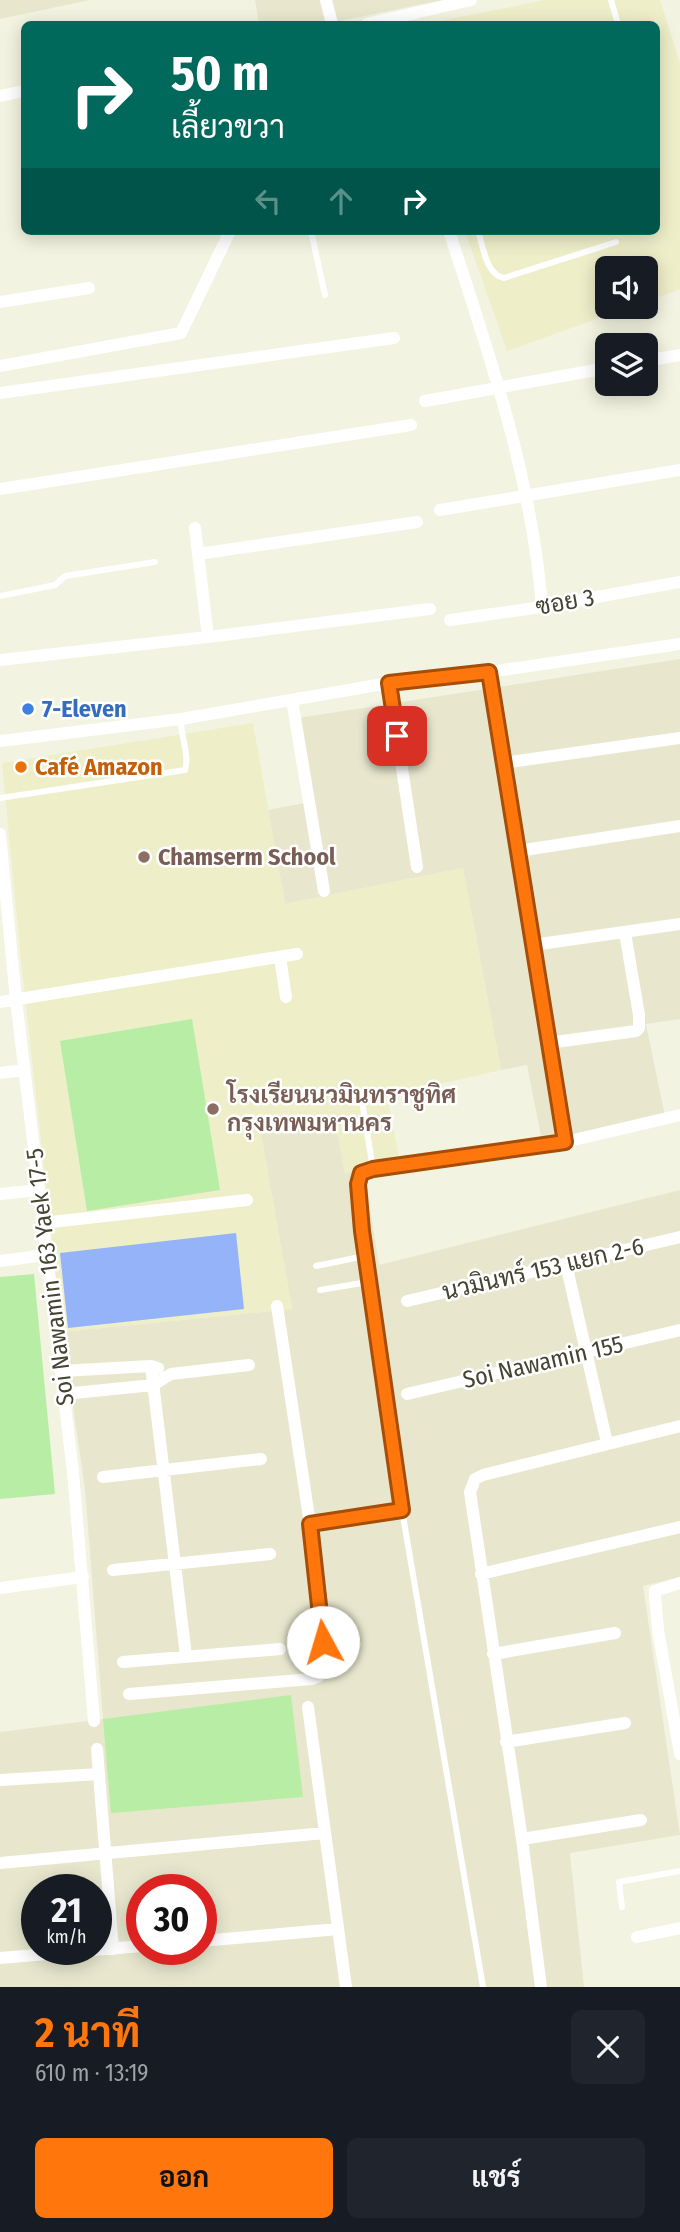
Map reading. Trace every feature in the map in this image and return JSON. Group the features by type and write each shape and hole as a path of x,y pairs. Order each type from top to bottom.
{"street":[{"path":"326,0 331,21"},
{"path":"407,20 471,0"},
{"path":"0,96 21,92"},
{"path":"0,366 181,333 228,235"},
{"path":"450,235 500,388 526,495 542,607"},
{"path":"0,302 89,288"},
{"path":"0,393 394,338"},
{"path":"658,359 680,355"},
{"path":"425,401 595,370"},
{"path":"0,489 411,425"},
{"path":"440,510 680,470"},
{"path":"198,554 417,522"},
{"path":"195,528 208,637"},
{"name":"ซอย 3","path":"450,620 542,607 680,582"},
{"path":"0,660 430,609"},
{"path":"0,741 181,719 389,683 489,672 680,644"},
{"path":"489,672 565,1142"},
{"path":"389,683 417,867"},
{"path":"292,700 324,891"},
{"path":"503,762 680,738"},
{"path":"518,850 680,826"},
{"name":"Soi Nawamin 163 Yaek 17-5","path":"0,834 24,1070 62,1371 83,1577 94,1721"},
{"path":"533,945 680,924"},
{"path":"548,1043 636,1031 639,1028 625,933"},
{"path":"0,1002 297,954"},
{"path":"280,957 286,997"},
{"path":"0,1073 24,1070"},
{"path":"373,1169 565,1142 680,1115"},
{"path":"0,1194 39,1190"},
{"path":"43,1223 247,1200"},
{"name":"นวมินทร์ 153 แยก 2-6","path":"407,1301 680,1237"},
{"path":"0,1261 47,1255"},
{"path":"566,1264 607,1443"},
{"path":"129,1694 312,1679 319,1676 324,1665 310,1524 277,1306"},
{"name":"Soi Nawamin 155","path":"407,1394 680,1330"},
{"path":"64,1394 153,1385 171,1374 249,1365"},
{"path":"62,1371 151,1366 171,1374"},
{"path":"151,1366 186,1656"},
{"path":"541,1987 522,1839 470,1492 475,1479 483,1475 680,1426"},
{"path":"103,1477 261,1459"},
{"path":"310,1524 402,1510"},
{"path":"481,1574 680,1527"},
{"path":"113,1570 270,1554"},
{"path":"0,1588 83,1577"},
{"path":"680,1583 655,1591 658,1630 680,1755"},
{"path":"493,1654 615,1633"},
{"path":"123,1662 280,1649"},
{"path":"308,1707 346,1987"},
{"path":"506,1742 625,1723"},
{"path":"97,1749 113,1949"},
{"path":"0,1780 99,1774"},
{"path":"522,1839 641,1820"},
{"path":"0,1863 325,1833"},
{"path":"637,1937 680,1928"},
{"path":"217,1940 338,1929"},
{"path":"0,1958 126,1948"}],"lane":[{"path":"611,0 617,21"},
{"path":"312,235 325,295"},
{"path":"479,235 491,270 504,278 616,242"},
{"path":"0,596 55,585 65,576 155,562"},
{"path":"0,797 185,770 187,763 180,731 181,719"},
{"path":"362,1095 373,1169 361,1173 358,1184 365,1256 402,1510 483,1987"},
{"path":"316,1266 365,1256"},
{"path":"320,1290 369,1282"},
{"path":"622,1907 619,1882 680,1871"}],"shaded area":[{"path":"0,0 90,0 0,19"},
{"path":"255,0 442,0 340,21 258,21"},
{"path":"545,0 660,0 680,63 680,289 658,297 658,256 595,256 596,319 507,351 466,235 660,235 660,21 441,21"},
{"path":"680,659 680,1019 646,1024 665,1116 542,1141 527,1065 501,1070 463,868 285,904 268,810 305,803 291,719"},
{"name":"โรงเรียนนวมินทราชูทิศ กรุงเทพมหานคร","path":"253,723 285,904 463,868 501,1070 387,1096 400,1163 345,1173 335,1122 261,1134 292,1309 62,1332 2,763"},
{"path":"336,1122 345,1173 364,1169 379,1265 680,1190 680,1577 643,1586 680,1835 570,1853 584,1987 0,1987 0,1732 103,1719 85,1489 62,1332 292,1309 261,1134"}],"green space":[{"path":"192,1019 220,1190 87,1211 60,1041"},
{"path":"34,1274 55,1494 0,1499 0,1277"},
{"path":"291,1695 303,1797 111,1813 103,1719"}],"water":[{"path":"236,1233 244,1309 68,1328 60,1253"}],"place":[{"name":"7-Eleven","path":"28,709"},
{"name":"Café Amazon","path":"21,767"},
{"name":"Chamserm School","path":"144,857"},
{"name":"โรงเรียนนวมินทราชูทิศ กรุงเทพมหานคร","path":"213,1109"}],"route":[{"path":"323,1642 310,1524 402,1510 362,1231 358,1184 361,1173 365,1170 565,1142 489,672 389,683 397,736"}]}
